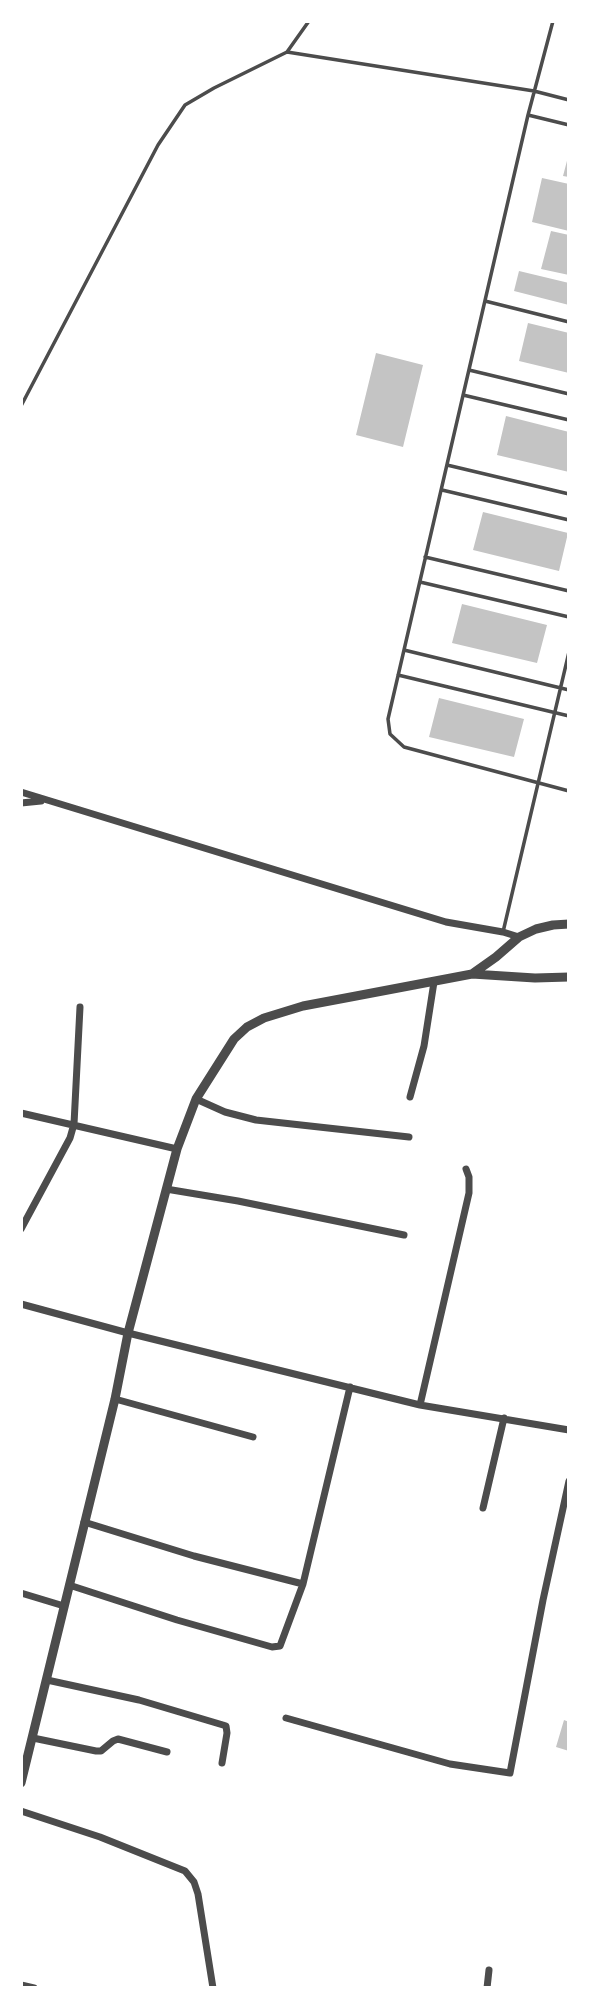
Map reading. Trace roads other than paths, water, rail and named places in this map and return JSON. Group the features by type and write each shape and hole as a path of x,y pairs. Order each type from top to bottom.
{"street":[{"path":"21,792 446,922 519,937"},
{"path":"21,803 45,800"},
{"path":"471,974 519,937 536,929 569,924"},
{"path":"21,1783 115,1399 128,1333 177,1149 196,1099 234,1039 247,1027 264,1018 303,1006 471,974 569,977"},
{"path":"411,1097 424,1046 434,982"},
{"path":"21,1229 61,1157 74,1124 80,1007"},
{"path":"196,1099 225,1112 256,1120 409,1137"},
{"path":"21,1113 177,1149"},
{"path":"421,1405 469,1193 466,1169"},
{"path":"166,1189 404,1235"},
{"path":"21,1304 421,1405 569,1430"},
{"path":"69,1585 177,1620 277,1647 282,1643 303,1584 350,1387"},
{"path":"115,1399 253,1437"},
{"path":"484,1508 504,1418"},
{"path":"286,1718 450,1764 510,1773 569,1481"},
{"path":"84,1522 194,1556 303,1584"},
{"path":"21,1593 64,1606"},
{"path":"47,1679 139,1700 226,1726 222,1763"},
{"path":"33,1738 96,1751 102,1751 118,1739 167,1752"},
{"path":"21,1811 177,1866 190,1875 198,1894 214,1988"},
{"path":"487,1988 489,1970"},
{"path":"21,1986 34,1988"}],"lane":[{"path":"21,406 158,145 184,105 287,52 309,21"},
{"path":"553,21 528,115 388,719 390,734 404,747 569,791"},
{"path":"287,52 534,91 569,100"},
{"path":"528,115 569,125"},
{"path":"485,301 569,322"},
{"path":"469,370 569,394"},
{"path":"463,395 569,420"},
{"path":"447,465 569,494"},
{"path":"441,490 569,520"},
{"path":"425,557 569,592"},
{"path":"420,582 569,617"},
{"path":"404,650 569,690"},
{"path":"503,932 569,652"},
{"path":"398,675 569,716"}]}
